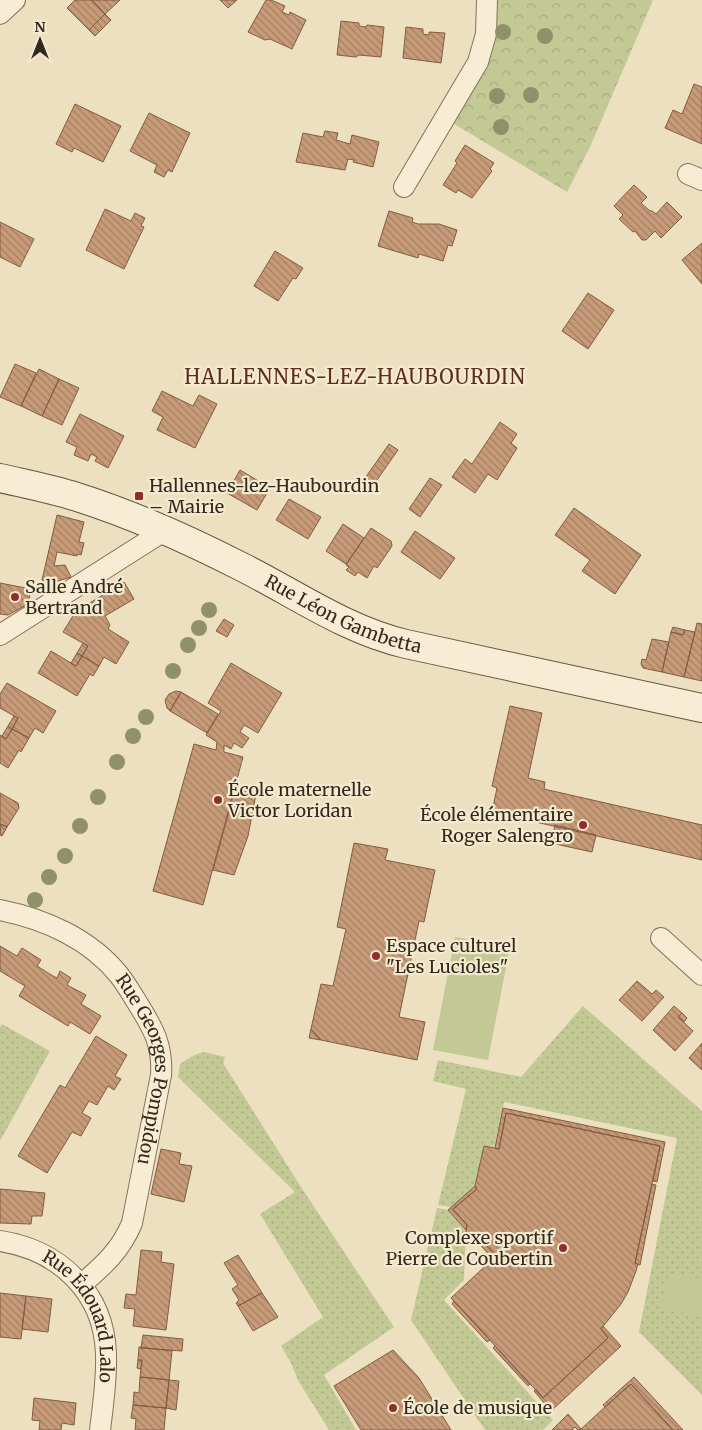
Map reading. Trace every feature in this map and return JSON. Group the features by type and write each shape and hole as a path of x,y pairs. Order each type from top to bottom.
{"street":[{"path":"0,14 15,0"},
{"path":"404,187 478,62 486,34 487,0"},
{"name":"Rue Léon Gambetta","path":"0,478 78,497 115,510 244,568 346,623 377,636 406,644 702,708"},
{"path":"0,635 164,531"},
{"name":"Rue Georges Pompidou","path":"0,910 35,918 58,928 103,958 127,987 150,1022 159,1044 162,1064 161,1075 132,1223 128,1234 115,1254 82,1284"},
{"path":"661,938 702,975"},
{"name":"Rue Édouard Lalo","path":"0,1241 22,1245 47,1257 65,1268 82,1284 99,1317 105,1342 106,1366 100,1430"}],"green space":[{"path":"495,0 653,0 590,147 567,192 451,122 492,54 497,8"},
{"path":"455,937 510,947 488,1060 433,1050"},
{"path":"583,1006 702,1111 702,1395 639,1332 677,1138 504,1102 494,1148 484,1146 475,1186 451,1207 438,1205 466,1089 433,1081 438,1060 521,1077"},
{"path":"2,1024 50,1051 0,1141 0,1027"},
{"path":"204,1052 225,1057 223,1063 301,1187 394,1327 324,1375 356,1430 329,1430 299,1382 281,1346 323,1317 260,1214 295,1192 178,1077 180,1064 194,1055"},
{"path":"437,1208 448,1210 466,1230 464,1280 444,1300 553,1420 543,1430 485,1430 411,1320"},
{"path":"669,1273 702,1279 702,1317 659,1307"}],"building":[{"path":"75,0 92,0 105,14 89,30 67,8"},
{"path":"92,0 120,0 105,14"},
{"path":"220,0 237,0 228,8"},
{"path":"266,0 271,0 285,6 282,12 289,15 290,12 306,20 292,49 248,32"},
{"path":"105,14 111,20 95,36 89,30"},
{"path":"341,21 359,23 359,26 366,27 367,25 384,27 381,57 337,55"},
{"path":"406,27 423,29 423,34 429,35 429,32 445,33 441,63 403,58"},
{"path":"694,84 702,87 702,144 665,128 673,110 682,114"},
{"path":"75,104 121,126 103,162 74,148 72,152 56,144"},
{"path":"149,113 190,133 172,172 168,170 164,177 154,172 157,165 130,151"},
{"path":"325,131 338,133 336,140 350,144 352,135 379,142 373,167 348,159 345,170 296,162 303,133 323,137"},
{"path":"465,145 494,163 490,169 492,171 472,198 458,190 456,193 443,185 457,163 455,161"},
{"path":"634,185 647,197 641,203 650,211 656,214 667,202 682,217 661,238 655,231 646,240 642,240 635,231 633,232 619,219 623,215 614,206"},
{"path":"105,209 131,221 135,213 145,218 141,226 144,227 124,269 86,250"},
{"path":"389,211 413,218 412,222 418,224 439,224 457,230 452,246 448,245 443,261 419,254 418,258 378,246"},
{"path":"0,222 34,239 20,267 0,257"},
{"path":"702,243 702,284 682,260"},
{"path":"275,251 303,268 296,279 293,278 278,301 254,286"},
{"path":"588,293 614,310 588,349 562,331"},
{"path":"15,364 36,373 21,406 0,397"},
{"path":"39,369 59,379 42,416 21,406"},
{"path":"59,379 79,388 62,425 42,416"},
{"path":"162,391 193,406 199,395 217,404 195,448 157,430 163,417 152,411"},
{"path":"80,414 124,436 108,468 95,461 97,457 91,454 88,461 74,455 77,447 66,442"},
{"path":"500,422 517,434 511,443 517,448 497,480 488,474 475,493 452,477 465,459 472,464"},
{"path":"389,444 398,450 372,487 363,481"},
{"path":"240,470 270,488 257,510 227,493"},
{"path":"430,478 442,485 420,517 409,509"},
{"path":"289,499 321,517 308,539 276,520"},
{"path":"574,508 641,555 615,594 582,571 590,560 555,535"},
{"path":"57,515 84,522 79,542 84,543 81,555 57,552 54,566 65,565 71,577 52,583 42,580"},
{"path":"343,524 364,538 346,564 326,551"},
{"path":"371,528 391,541 392,546 377,568 374,566 367,578 358,572 355,576 346,570 349,567 346,565"},
{"path":"415,531 455,558 440,579 401,552"},
{"path":"124,582 134,599 105,616 110,625 108,629 129,642 116,664 104,657 99,666 82,656 88,646 63,632 76,611 82,613 88,604"},
{"name":"Salle André Bertrand","path":"0,583 31,589 28,604 8,615 0,614"},
{"path":"224,619 234,625 227,637 216,631"},
{"path":"697,623 702,624 702,681 684,677"},
{"path":"673,627 685,630 683,635 671,632"},
{"path":"685,630 695,632 684,677 662,672 671,632 683,635"},
{"path":"652,639 669,642 662,672 643,668 641,664 642,659 646,660"},
{"path":"83,643 88,646 82,656 77,653"},
{"path":"51,651 76,666 82,656 99,666 93,676 90,674 77,696 38,673"},
{"path":"77,653 82,656 76,666 71,663"},
{"path":"231,663 282,693 258,733 244,725 240,732 249,738 242,748 234,743 231,749 224,745 224,752 243,757 203,905 153,891 194,744 216,750 217,742 206,735 221,711 208,703"},
{"path":"7,683 56,711 43,733 35,728 29,738 12,729 18,718 0,708 0,694"},
{"path":"176,691 181,692 170,711 165,700 169,694"},
{"path":"181,692 218,714 207,733 170,711"},
{"path":"510,706 542,713 528,778 545,782 544,789 702,825 702,860 492,812 497,788 492,786"},
{"path":"14,716 18,718 12,729 8,726"},
{"path":"8,726 12,729 6,739 2,736"},
{"path":"12,729 29,738 8,768 0,763 0,735 6,739"},
{"path":"235,789 256,794 248,836 234,875 213,870"},
{"path":"0,793 18,803 19,808 7,827 1,824 0,826"},
{"path":"1,824 7,827 2,836 0,835"},
{"path":"555,825 596,835 592,852 551,843"},
{"name":"Espace culturel \"Les Lucioles\"","path":"354,843 388,849 385,860 435,870 424,922 419,921 399,1017 425,1022 417,1060 321,1040 311,1029 321,984 333,986 346,929 337,927"},
{"path":"0,946 17,956 22,948 41,960 37,966 53,976 57,978 60,971 71,978 67,985 86,995 81,1004 101,1016 90,1034 70,1022 68,1026 19,996 25,986 0,971"},
{"path":"637,981 652,994 656,990 664,997 642,1021 619,1000"},
{"path":"674,1006 682,1013 678,1017 693,1031 675,1051 653,1030"},
{"path":"682,1013 687,1018 684,1022 678,1017"},
{"path":"311,1029 315,1033 321,1040 309,1038"},
{"path":"96,1036 127,1055 115,1076 121,1079 114,1090 108,1086 97,1105 89,1101 82,1113 91,1118 81,1136 72,1132 47,1173 18,1156 60,1085 65,1088"},
{"path":"702,1043 702,1070 689,1058"},
{"path":"503,1108 665,1142 657,1182 653,1181 660,1146 506,1113 499,1149 495,1148"},
{"name":"Complexe sportif Pierre de Coubertin","path":"506,1113 660,1146 635,1263 638,1264 628,1292 601,1329 608,1338 543,1398 451,1298 496,1256 480,1239 465,1237 467,1225 453,1209 477,1189 475,1186 484,1146 499,1149"},
{"path":"161,1149 181,1153 179,1164 192,1166 184,1202 151,1194"},
{"path":"652,1184 656,1185 640,1265 635,1263"},
{"path":"475,1186 477,1189 453,1209 467,1225 466,1230 448,1210"},
{"path":"0,1189 45,1193 42,1216 32,1216 31,1224 0,1223"},
{"path":"474,1238 480,1239 496,1256 493,1259"},
{"path":"141,1250 162,1252 161,1262 174,1264 166,1330 133,1326 135,1309 124,1308 126,1294 136,1295"},
{"path":"238,1255 262,1293 238,1306 236,1303 239,1300 232,1289 238,1285 224,1263"},
{"path":"0,1293 26,1296 21,1339 0,1337"},
{"path":"262,1293 278,1317 253,1331 238,1306"},
{"path":"26,1296 52,1299 48,1332 22,1329"},
{"path":"454,1301 490,1340 487,1342 452,1304"},
{"path":"603,1326 621,1346 551,1411 534,1391 536,1389 543,1398 608,1338 601,1329"},
{"path":"143,1335 183,1339 182,1351 141,1348"},
{"path":"495,1346 530,1384 528,1386 493,1348"},
{"path":"139,1347 172,1351 169,1380 140,1377 142,1360 138,1360"},
{"name":"École de musique","path":"393,1350 419,1378 451,1430 361,1430 334,1386"},
{"path":"138,1360 142,1360 141,1369 137,1368"},
{"path":"140,1377 169,1380 166,1408 133,1405 134,1392 139,1393"},
{"path":"634,1377 683,1430 673,1430 631,1384 605,1407 603,1405"},
{"path":"169,1380 179,1381 176,1410 166,1408"},
{"path":"631,1384 673,1430 580,1430 605,1407"},
{"path":"34,1398 76,1403 74,1425 62,1423 61,1430 39,1430 40,1421 32,1420"},
{"path":"133,1405 166,1408 164,1430 135,1430 136,1419 131,1418"},
{"path":"568,1414 581,1429 578,1430 575,1427 572,1430 552,1430"}],"place":[{"name":"Hallennes-lez-Haubourdin – Mairie","path":"139,496"},
{"name":"Salle André Bertrand","path":"15,597"},
{"name":"École maternelle Victor Loridan","path":"218,800"},
{"name":"École élémentaire Roger Salengro","path":"583,825"},
{"name":"Espace culturel \"Les Lucioles\"","path":"376,956"},
{"name":"Complexe sportif Pierre de Coubertin","path":"563,1248"},
{"name":"École de musique","path":"393,1408"}],"district":[{"name":"HALLENNES-LEZ-HAUBOURDIN","path":"355,377"}]}
